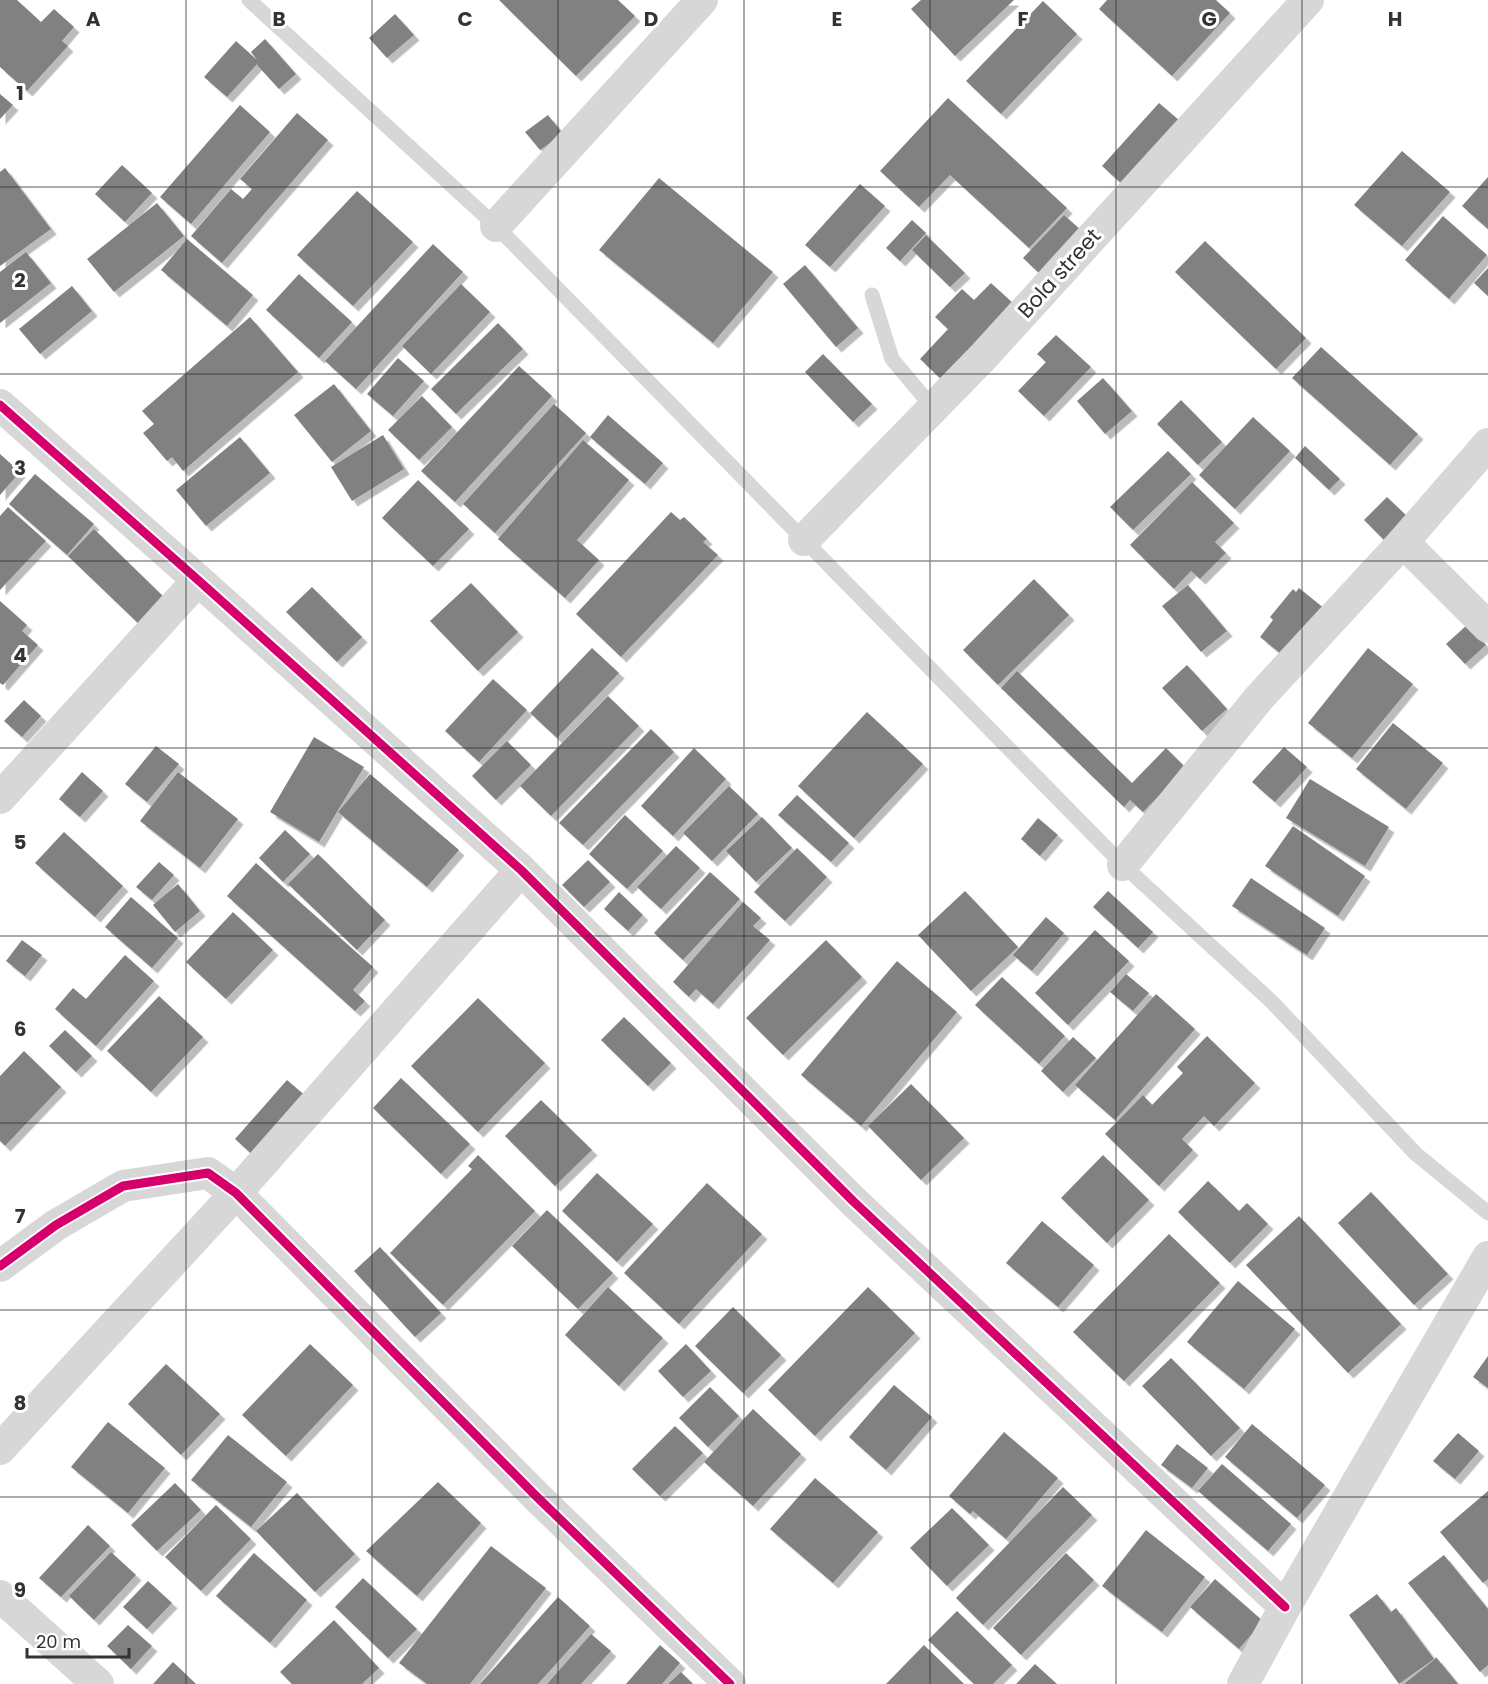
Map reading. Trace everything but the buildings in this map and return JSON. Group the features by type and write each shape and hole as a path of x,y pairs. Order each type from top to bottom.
{"street":[{"path":"496,226 702,0"},
{"name":"Bola street","path":"804,540 998,340 1308,0"},
{"path":"0,405 521,870 853,1201 1285,1607"},
{"path":"1123,865 1259,698 1403,542 1488,444"},
{"path":"1403,542 1488,627"},
{"path":"0,798 198,580"},
{"path":"0,1449 236,1193 521,870"},
{"path":"0,1266 56,1226 123,1186 208,1173 236,1193 536,1496 730,1684"},
{"path":"1243,1684 1285,1607 1488,1257"},
{"path":"0,1596 98,1684"}],"lane":[{"path":"249,0 496,226 1123,865 1272,1002 1416,1154 1488,1213"},
{"path":"872,295 892,359 933,408"}],"cycle path":[{"path":"0,405 521,870 853,1201 1285,1607"},
{"path":"0,1266 56,1225 123,1186 208,1173 236,1193 536,1496 730,1684"}]}
